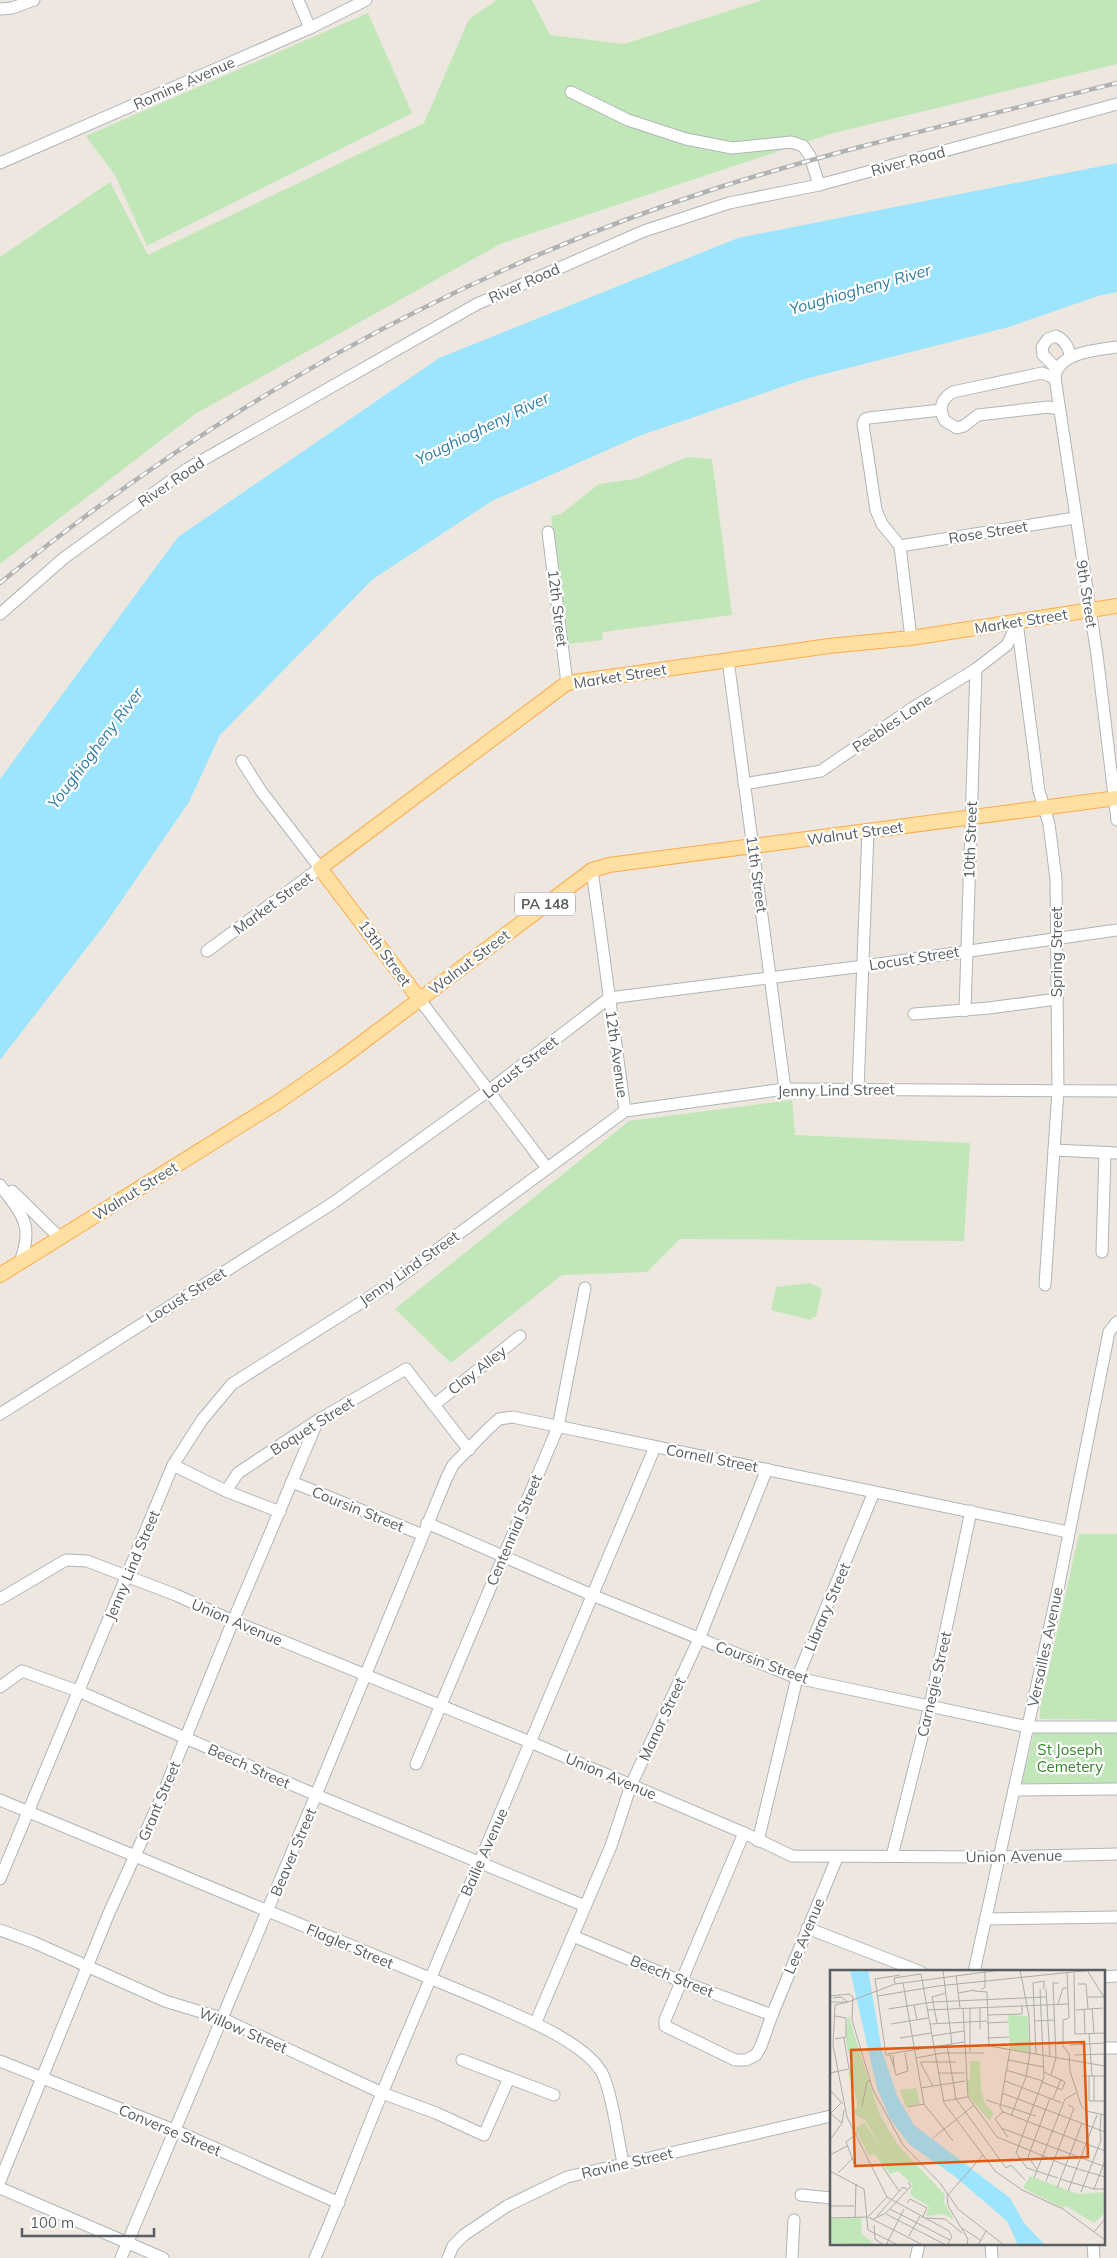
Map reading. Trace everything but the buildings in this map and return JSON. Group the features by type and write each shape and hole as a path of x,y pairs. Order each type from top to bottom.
{"main road":[{"name":"Market Street","path":"320,868 568,683 830,646 911,638 1117,606"},
{"name":"Walnut Street","path":"0,1275 339,1060 592,870 608,865 1115,798"},
{"name":"13th Street","path":"320,868 420,1000"}],"street":[{"path":"0,9 12,8 34,0"},
{"path":"298,0 310,28"},
{"name":"Romine Avenue","path":"0,163 310,28 366,0"},
{"path":"571,92 628,120 686,139 732,148 791,142 803,146 810,156 819,185"},
{"name":"River Road","path":"0,614 64,558 187,468 477,304 644,231 728,203 819,185 1117,104"},
{"name":"9th Street","path":"1071,356 1062,339 1056,336 1048,339 1042,347 1043,355 1056,373 1075,518 1090,609 1117,820"},
{"path":"1060,409 1048,407 978,416 964,426 957,428 945,421 941,410 942,402 953,392 1042,373 1056,373 1071,356 1117,347"},
{"path":"911,638 900,546 882,524 876,510 863,424 865,419 869,418 941,410"},
{"name":"Rose Street","path":"900,546 1075,518"},
{"name":"12th Street","path":"548,532 568,683"},
{"name":"Peebles Lane","path":"744,784 821,771 976,669 1007,645 1018,622"},
{"name":"Spring Street","path":"1018,622 1037,772 1049,824 1056,879 1058,1090 1045,1284"},
{"name":"11th Street","path":"728,660 785,1089"},
{"name":"10th Street","path":"965,1011 976,669"},
{"name":"13th Street","path":"242,761 261,791 320,868"},
{"path":"858,1089 868,832"},
{"name":"Market Street","path":"207,952 320,868"},
{"path":"592,870 609,998"},
{"name":"Locust Street","path":"0,1414 333,1203 488,1091 609,998 864,966 1117,930"},
{"name":"12th Avenue","path":"609,998 625,1111"},
{"name":"13th Street","path":"420,1000 547,1168"},
{"path":"914,1014 965,1011 1057,1000"},
{"name":"Jenny Lind Street","path":"0,1879 78,1690 128,1577 173,1465 202,1420 232,1384 392,1283 625,1111 785,1089 1117,1091"},
{"path":"1054,1150 1117,1153"},
{"path":"1102,1252 1105,1153"},
{"path":"0,1179 27,1213 26,1244 19,1264"},
{"path":"0,1185 27,1213 60,1238"},
{"name":"Centennial Street","path":"416,1764 558,1427 585,1288"},
{"name":"Versailles Avenue","path":"974,1970 1028,1726 1109,1332 1116,1322"},
{"name":"Clay Alley","path":"434,1405 520,1336"},
{"name":"Boquet Street","path":"226,1491 238,1473 318,1420 406,1369 434,1405"},
{"path":"434,1405 469,1450"},
{"name":"Cornell Street","path":"469,1450 498,1420 513,1417 1068,1532"},
{"name":"Grant Street","path":"0,2180 41,2078 186,1738 318,1420"},
{"name":"Bailie Avenue","path":"314,2258 339,2203 382,2092 478,1863 655,1447"},
{"name":"Beaver Street","path":"121,2258 268,1912 427,1523 453,1465 469,1450"},
{"path":"173,1465 226,1491 280,1512"},
{"name":"Manor Street","path":"535,2024 586,1906 610,1846 631,1785 699,1639 767,1470"},
{"name":"Coursin Street","path":"292,1482 423,1535"},
{"name":"Library Street","path":"758,1841 797,1678 874,1492"},
{"name":"Carnegie Street","path":"892,1856 930,1705 971,1511"},
{"name":"Coursin Street","path":"427,1523 592,1595 797,1678 1028,1726 1117,1727"},
{"name":"Union Avenue","path":"0,1599 66,1560 87,1561 176,1595 233,1621 530,1742 744,1832 758,1841 792,1856 837,1858 892,1856 1000,1857 1117,1854"},
{"name":"Beech Street","path":"0,1687 22,1671 78,1690 316,1795 586,1906"},
{"path":"1014,1790 1117,1789"},
{"name":"Flagler Street","path":"0,1800 535,2024 576,2046 596,2064 603,2076 624,2164"},
{"path":"744,1832 683,1982 665,2020 665,2026 735,2060 746,2060 756,2055 772,2015"},
{"name":"Lee Avenue","path":"772,2015 837,1858"},
{"path":"985,1919 1117,1917"},
{"path":"807,1928 916,1970"},
{"name":"Willow Street","path":"0,1930 34,1942 165,2000 222,2018 382,2092 436,2113 484,2135 509,2078"},
{"name":"Beech Street","path":"573,1936 683,1982 772,2015"},
{"path":"1104,1976 1117,1976"},
{"path":"1104,2048 1117,2048"},
{"path":"462,2060 554,2094"},
{"name":"Converse Street","path":"0,2061 174,2130 339,2203"},
{"name":"Ravine Street","path":"448,2258 453,2246 464,2235 507,2206 567,2177 830,2116"},
{"path":"0,2188 163,2258"},
{"path":"801,2195 830,2198"},
{"path":"792,2258 794,2220"}],"green space":[{"path":"497,0 532,0 550,35 624,44 763,0 1117,0 1117,64 830,134 500,244 195,414 0,564 0,257 110,182 148,255 424,123 469,19"},
{"path":"368,13 412,113 147,246 115,175 86,136"},
{"path":"687,457 712,459 732,615 603,632 602,640 569,644 551,516 561,514 599,484 635,479"},
{"path":"792,1100 795,1135 970,1143 964,1241 680,1239 647,1272 562,1275 451,1363 395,1309 629,1121"},
{"path":"810,1283 822,1289 816,1317 812,1317 811,1320 771,1310 776,1287"},
{"path":"1079,1534 1117,1534 1117,1720 1040,1719 1040,1708"},
{"name":"St Joseph Cemetery","path":"1034,1733 1117,1733 1117,1783 1022,1783"}],"water":[{"name":"Youghiogheny River","path":"1117,163 1117,292 1098,296 1009,327 805,379 639,436 492,501 373,579 220,735 189,802 106,923 0,1060 0,779 178,537 439,358 738,238"}],"railway":[{"path":"0,583 81,520 164,460 250,404 339,353 429,305 522,262 617,223 714,189 814,159 1117,83"}]}
